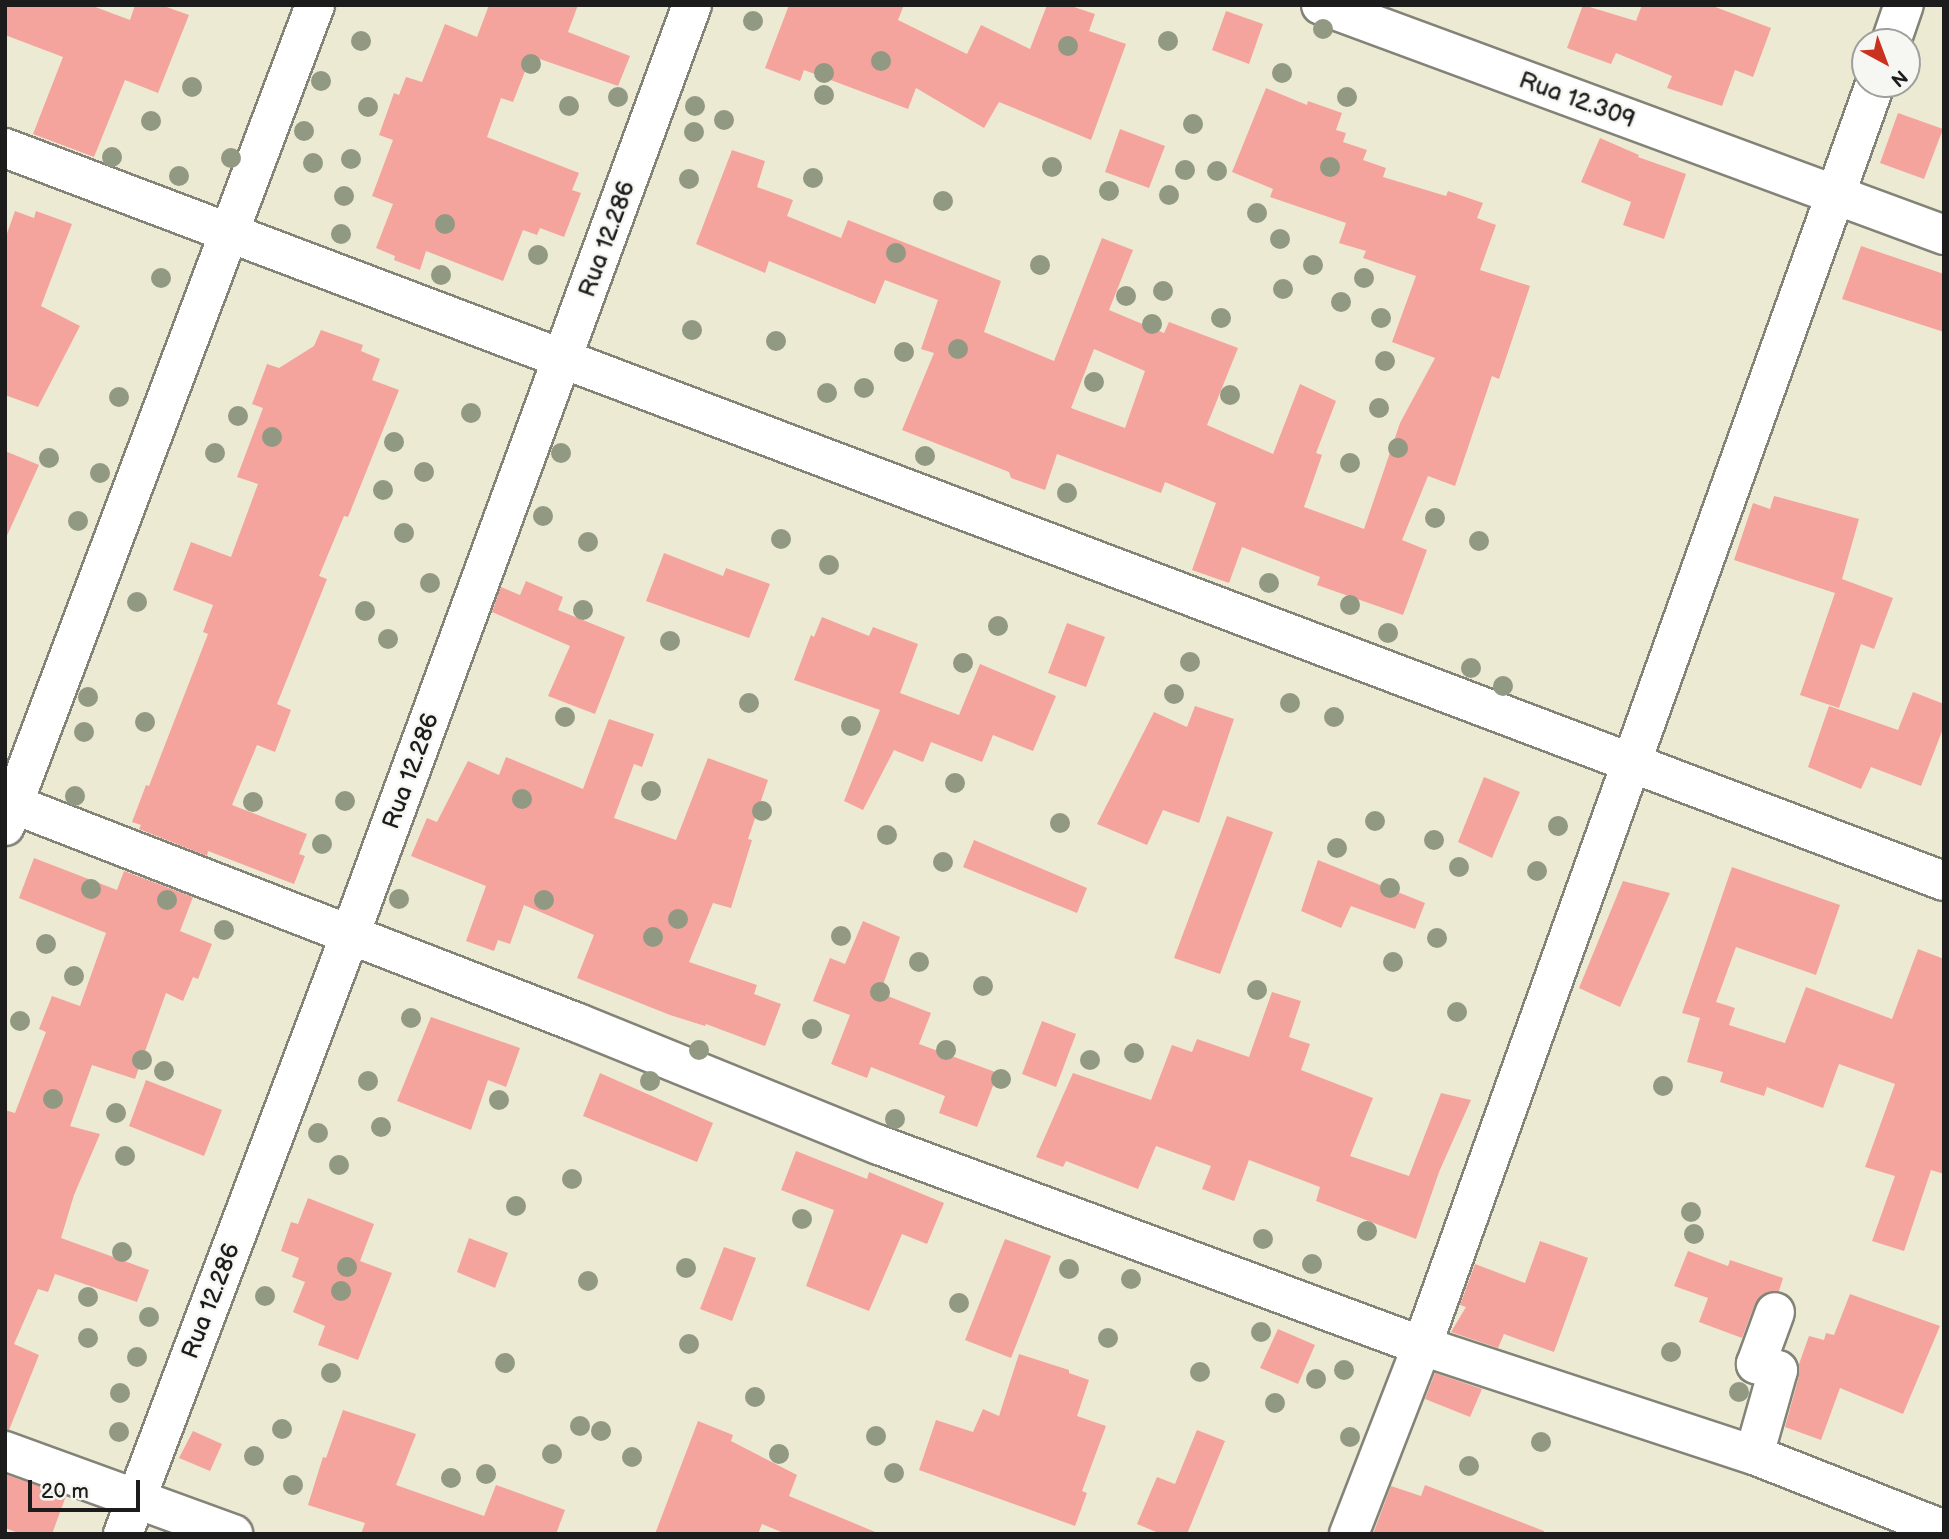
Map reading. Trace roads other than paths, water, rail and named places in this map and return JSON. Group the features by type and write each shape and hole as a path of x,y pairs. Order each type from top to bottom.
{"street":[{"path":"315,5 8,811 578,1023 879,1145 1422,1346 1754,1455 1944,1530"},
{"name":"Rua 12.286","path":"123,1534 350,936 692,5"},
{"name":"Rua 12.309","path":"1321,5 1944,235"},
{"path":"1896,28 1905,5"},
{"path":"1349,1534 1422,1346 1629,762 1870,98"},
{"path":"5,148 1944,881"},
{"path":"1754,1455 1778,1370 1756,1364 1775,1312"},
{"path":"5,1451 233,1534"}]}
